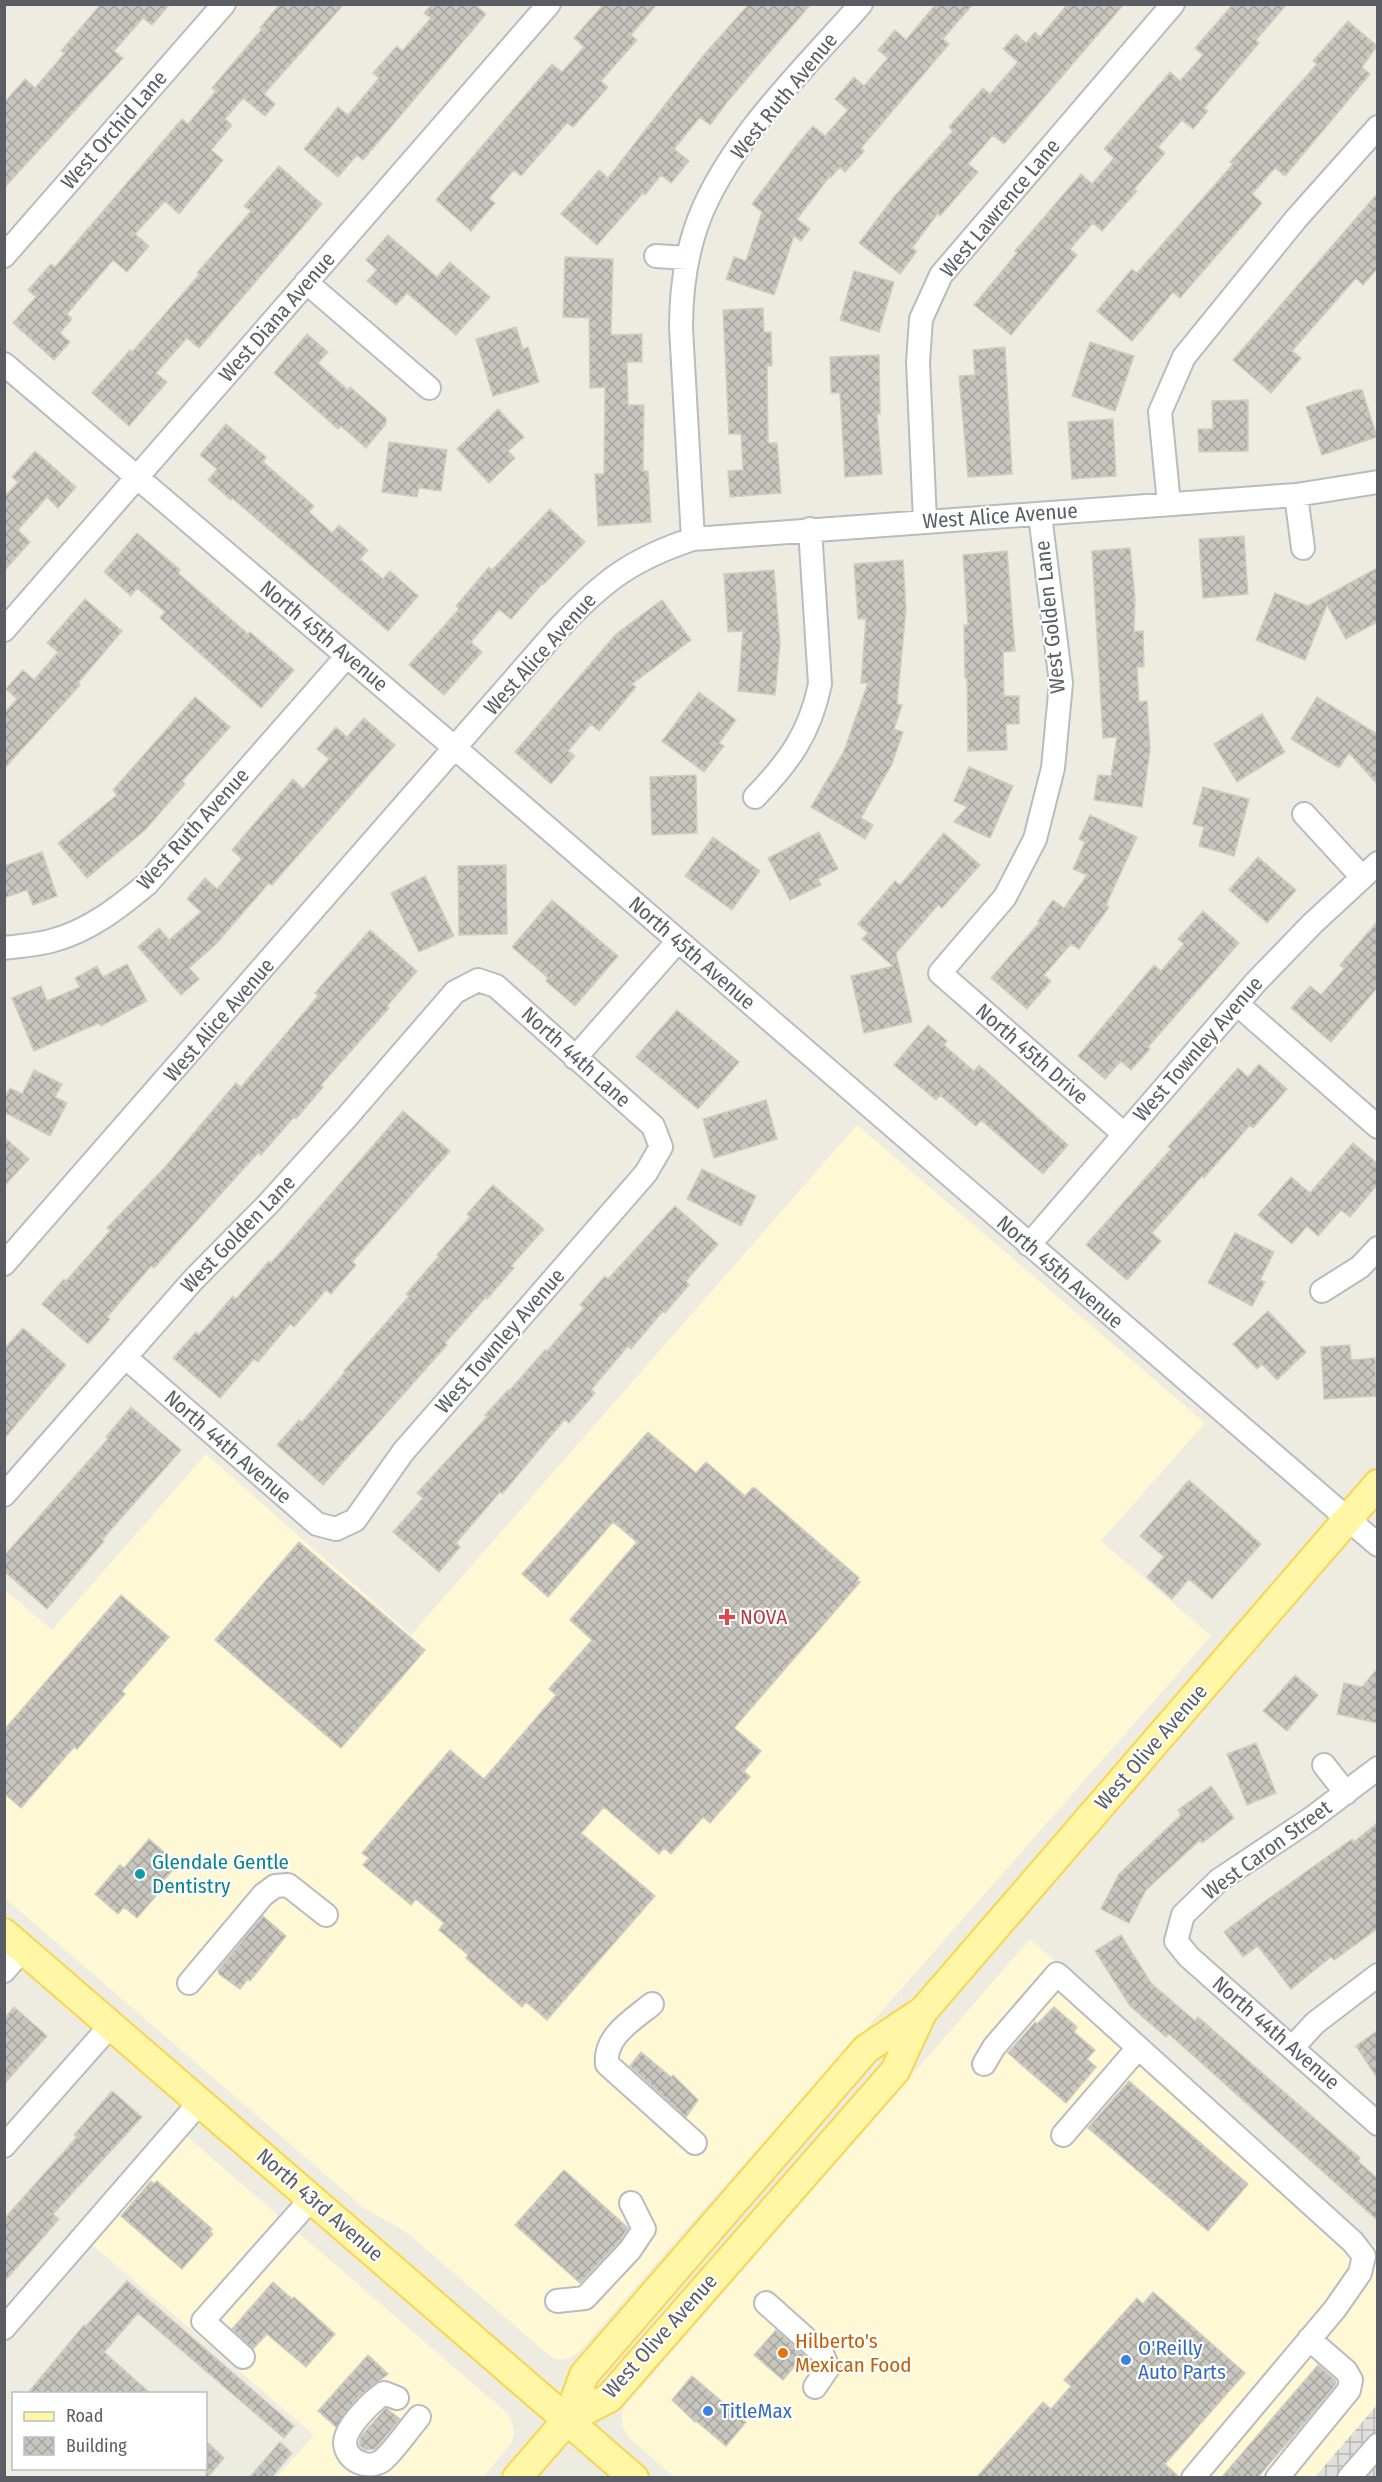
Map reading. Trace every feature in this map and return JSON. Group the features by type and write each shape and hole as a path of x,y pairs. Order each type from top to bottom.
{"main road":[{"name":"West Olive Avenue","path":"568,2419 609,2398 896,2071 924,2010 1377,1484"},
{"name":"North 43rd Avenue","path":"14,1941 633,2477"},
{"path":"517,2478 568,2419"}],"street":[{"name":"West Orchid Lane","path":"4,256 224,4"},
{"name":"West Diana Avenue","path":"4,630 549,4"},
{"name":"West Ruth Avenue","path":"693,539 681,328 681,294 687,258 704,208 729,163 769,108 861,4"},
{"name":"West Lawrence Lane","path":"925,521 918,362 921,319 941,275 1173,4"},
{"path":"1169,504 1160,412 1184,357 1296,219 1377,127"},
{"path":"656,256 687,258"},
{"path":"306,282 429,388"},
{"name":"North 45th Avenue","path":"4,364 455,748 1377,1545"},
{"name":"West Alice Avenue","path":"4,1264 583,602 628,566 658,550 693,539 1296,495 1377,482"},
{"path":"1296,495 1303,548"},
{"name":"West Golden Lane","path":"940,973 1005,897 1035,838 1053,768 1061,683 1040,515"},
{"path":"755,797 781,770 806,733 815,709 820,684 810,529"},
{"name":"West Ruth Avenue","path":"4,948 50,942 81,930 114,911 147,884 347,656"},
{"path":"1304,814 1370,870"},
{"name":"West Townley Avenue","path":"1029,1245 1237,1004 1312,924 1370,870"},
{"path":"576,1058 678,941"},
{"name":"North 45th Drive","path":"940,973 1124,1134"},
{"name":"West Golden Lane","path":"4,1495 194,1278 268,1204 455,992 478,980"},
{"name":"North 44th Lane","path":"478,980 496,986 653,1126 661,1147"},
{"path":"1237,1004 1377,1127"},
{"name":"West Townley Avenue","path":"336,1529 355,1520 403,1452 646,1173 661,1147"},
{"path":"1322,1291 1360,1267 1377,1248"},
{"name":"North 44th Avenue","path":"125,1357 317,1524 336,1529"},
{"name":"West Caron Street","path":"1324,1765 1346,1793"},
{"name":"West Caron Street","path":"1176,1941 1183,1915 1219,1880 1346,1793 1377,1768"},
{"path":"189,1983 263,1895 274,1886 288,1885 326,1915"},
{"path":"4,1971 14,1941"},
{"name":"North 44th Avenue","path":"1176,1941 1189,1957 1377,2124"},
{"path":"984,2064 994,2047 1057,1974 1353,2242 1364,2256 1360,2273 1335,2309 1193,2478"},
{"path":"1293,2047 1315,2023 1377,1975"},
{"path":"652,2004 622,2029 608,2045 607,2064 695,2143"},
{"path":"4,2146 111,2025"},
{"path":"1062,2135 1138,2048"},
{"path":"4,2328 200,2102"},
{"path":"243,2357 203,2321 312,2198"},
{"path":"557,2301 585,2298 630,2250 644,2229 631,2203"},
{"path":"766,2303 822,2352 828,2368 815,2388"},
{"path":"1276,2478 1349,2390 1351,2380 1346,2370 1309,2339"},
{"path":"397,2398 384,2393 351,2427 345,2440 346,2449 352,2458 362,2464 373,2465 382,2460 419,2417"},
{"path":"1349,2478 1377,2445"}],"shaded area":[{"path":"857,1125 1205,1423 1101,1541 1211,1636 579,2352 570,2358 561,2360 551,2357 405,2231 365,2209 5,1898 4,1589 52,1630 206,1454 411,1635"},
{"path":"1030,1939 1377,2248 1377,2405 1315,2477 674,2477 629,2438 623,2428 622,2416 625,2406"},
{"path":"184,2134 507,2413 514,2432 512,2443 483,2477 277,2477 314,2435 90,2243"},
{"path":"1377,2405 1377,2477 1315,2477"}],"building":[{"path":"101,4 170,4 152,25 143,18 114,51 123,58 4,188 4,103 25,79 35,88 65,53 61,51"},
{"path":"280,4 344,4 264,94 275,104 265,116 243,98 225,119 232,125 211,150 223,160 179,214 165,201 135,234 149,246 127,272 113,260 67,314 72,319 60,333 70,342 54,360 13,323 36,297 28,290 51,264 55,267 182,119 188,124 216,91 212,88"},
{"path":"432,4 474,4 486,14 363,160 357,155 338,177 304,149 338,107 348,115 379,78 373,73 397,46 402,51 431,18 424,13"},
{"path":"604,4 657,4 631,35 637,40 601,81 608,87 573,127 567,123 521,176 514,170 489,198 495,203 471,231 436,200 552,64 562,72 584,47 574,38"},
{"path":"749,4 811,4 710,125 700,117 674,149 689,161 671,183 661,175 597,245 561,214 599,170 608,178 702,57"},
{"path":"936,4 973,4 943,39 949,44 861,148 864,151 845,172 840,167 830,176 797,219 810,229 801,241 794,236 774,295 726,279 734,257 746,261 762,212 752,204 795,147 813,126 825,136 848,110 835,99 854,77 864,86 888,58 878,50 895,30 906,40"},
{"path":"1068,4 1124,4 1004,144 993,135 968,164 978,172 940,216 938,213 912,248 917,251 900,274 859,243 894,197 953,131 949,127 983,88 990,94 1018,62 1003,49 1016,34 1026,43 1035,32 1040,37"},
{"path":"1233,4 1287,4 1256,40 1259,43 1204,108 1208,111 1193,129 1182,120 1158,147 1165,153 1134,189 1137,191 1102,231 1093,223 1070,249 1077,255 1011,335 974,305 1017,253 1015,251 1081,174 1092,184 1114,158 1104,149 1170,72 1180,81 1203,55 1195,48"},
{"path":"1348,21 1377,46 1362,67 1370,74 1285,176 1275,168 1252,194 1262,203 1180,298 1173,292 1132,341 1097,311 1132,269 1137,273 1233,164 1230,162 1317,64 1313,61"},
{"path":"279,166 322,204 199,348 187,338 156,373 167,382 129,426 92,393 130,350 132,352 199,275 197,273 251,211 244,206"},
{"path":"1377,194 1377,269 1363,285 1356,278 1292,351 1301,358 1271,393 1233,360"},
{"path":"388,235 437,277 450,262 490,297 456,335 407,293 396,305 367,281 377,270 366,260"},
{"path":"565,257 613,259 611,335 642,334 642,362 627,362 628,405 644,405 643,471 648,471 651,522 598,526 595,474 604,474 605,387 590,388 589,318 563,317"},
{"path":"854,271 894,282 879,332 840,320"},
{"path":"763,308 764,332 771,332 772,366 767,366 768,443 777,443 781,493 730,497 728,471 743,470 741,434 729,434 723,310"},
{"path":"516,327 523,349 528,347 539,382 493,396 476,339"},
{"path":"307,334 328,352 318,363 348,390 350,387 386,418 386,424 366,448 341,426 338,429 274,373"},
{"path":"1090,342 1134,356 1115,411 1072,396"},
{"path":"1005,347 1012,474 968,477 959,376 975,375 973,350"},
{"path":"879,355 880,414 877,414 882,474 845,477 840,393 831,393 830,357"},
{"path":"1362,390 1377,437 1322,455 1306,407"},
{"path":"1248,400 1248,451 1199,452 1198,429 1213,429 1212,401"},
{"path":"498,409 524,437 508,451 515,458 489,483 457,449"},
{"path":"1113,419 1116,476 1072,479 1068,422"},
{"path":"226,424 266,457 263,462 314,506 309,512 332,533 339,525 368,550 360,559 383,579 390,571 418,596 388,631 208,480 217,469 200,455"},
{"path":"389,442 447,450 441,491 419,488 417,497 382,492"},
{"path":"35,451 76,487 58,508 47,497 18,530 30,542 4,571 4,497 18,482 12,477"},
{"path":"550,509 585,542 543,583 511,619 499,609 471,642 482,652 444,695 409,665 459,609 456,606 489,567 492,570"},
{"path":"137,533 180,570 178,573 248,634 250,632 294,670 261,708 160,618 165,612 137,588 131,596 104,572"},
{"path":"1244,536 1248,594 1203,598 1199,539"},
{"path":"1130,548 1135,598 1134,632 1143,631 1144,667 1137,667 1139,702 1147,701 1150,750 1142,807 1094,800 1098,775 1111,776 1117,737 1103,738 1092,551"},
{"path":"1007,551 1015,651 1003,652 1004,696 1019,696 1019,724 1006,724 1007,750 968,751 964,625 968,625 963,555"},
{"path":"903,560 906,609 897,704 902,705 894,729 903,732 892,764 861,818 873,825 865,839 811,807 844,751 868,683 861,683 866,619 858,619 854,564"},
{"path":"1377,568 1377,622 1346,639 1327,605 1305,660 1256,640 1275,593 1308,606"},
{"path":"774,570 780,644 775,695 738,691 743,631 728,632 724,574"},
{"path":"85,599 122,631 78,683 80,685 4,769 4,713 17,699 6,689 23,670 34,680 58,652 47,643"},
{"path":"662,600 691,640 632,684 636,687 599,731 591,724 568,751 575,756 551,784 515,752 616,634"},
{"path":"699,692 736,720 719,743 724,746 704,772 662,741"},
{"path":"195,697 230,727 182,781 185,784 145,830 87,878 58,843 117,795 113,790"},
{"path":"1317,697 1377,734 1377,784 1349,753 1339,768 1291,739"},
{"path":"1262,714 1285,752 1237,782 1214,744"},
{"path":"364,718 395,745 272,885 269,883 216,944 189,968 199,979 181,995 138,947 159,928 169,940 201,912 187,899 205,878 217,889 242,859 232,850 266,810 293,779 303,789 329,759 317,749 336,727 347,737"},
{"path":"969,767 1013,786 990,838 954,822 967,807 954,801"},
{"path":"696,775 697,833 652,835 650,777"},
{"path":"1203,787 1249,799 1234,856 1199,846 1204,827 1193,824"},
{"path":"1090,815 1137,837 1106,905 1109,907 1079,949 1071,944 1044,975 1051,981 1027,1009 991,978 1040,922 1038,921 1053,900 1064,908 1087,875 1073,869 1085,842 1079,839"},
{"path":"819,832 838,869 818,879 821,885 790,900 768,858"},
{"path":"944,833 980,865 942,908 938,905 896,953 912,1022 864,1033 851,976 893,966 862,939 868,933 858,924 895,881 900,885"},
{"path":"713,837 760,871 732,910 685,876"},
{"path":"42,852 57,896 33,905 27,890 4,898 4,866"},
{"path":"1258,857 1296,890 1267,923 1229,890"},
{"path":"506,865 507,934 459,935 458,866"},
{"path":"425,876 454,936 419,952 391,893"},
{"path":"552,900 618,956 575,1006 546,981 548,978 512,947"},
{"path":"1203,911 1239,943 1148,1047 1150,1049 1131,1070 1121,1061 1105,1079 1078,1056 1154,965 1161,971 1184,944 1178,939"},
{"path":"1377,922 1377,988 1331,1042 1291,1008 1310,986 1321,995 1344,969 1340,965"},
{"path":"370,930 417,971 387,1006 389,1008 321,1085 323,1087 296,1119 294,1117 261,1155 258,1153 154,1268 151,1266 107,1317 110,1319 88,1344 42,1304 64,1279 66,1281 110,1231 107,1228 166,1166 236,1083 241,1087 318,996 315,993"},
{"path":"127,964 147,1001 101,1026 99,1023 34,1051 12,998 41,986 47,1001 80,987 75,978 97,966 103,977"},
{"path":"677,1010 739,1062 698,1109 636,1057"},
{"path":"928,1025 947,1041 944,1045 974,1071 979,1065 1068,1145 1043,1174 981,1120 976,1126 940,1095 936,1100 894,1065"},
{"path":"1259,1064 1287,1089 1253,1128 1250,1125 1204,1178 1202,1176 1152,1233 1161,1241 1127,1280 1086,1245 1171,1149 1168,1147 1238,1068 1248,1077"},
{"path":"34,1070 62,1084 55,1097 67,1103 50,1136 4,1112 4,1099 10,1088 22,1094"},
{"path":"766,1100 777,1139 714,1158 703,1119"},
{"path":"403,1111 450,1151 352,1262 356,1265 331,1294 326,1290 294,1327 290,1324 258,1362 254,1359 220,1398 173,1358 196,1332 199,1335 233,1296 236,1299 269,1261 271,1263"},
{"path":"4,1137 29,1159 4,1186"},
{"path":"1353,1143 1377,1163 1377,1185 1350,1217 1341,1210 1318,1236 1307,1226 1292,1244 1258,1215 1291,1177 1310,1193"},
{"path":"702,1169 756,1196 741,1226 687,1199"},
{"path":"493,1185 544,1229 511,1266 514,1268 445,1343 447,1345 323,1485 277,1445 299,1420 302,1422 409,1296 406,1294 470,1217 467,1214"},
{"path":"675,1206 718,1244 686,1281 689,1285 665,1313 663,1311 631,1349 628,1346 591,1390 595,1393 569,1423 565,1419 502,1494 500,1492 456,1543 460,1547 439,1572 393,1532 423,1498 417,1493 487,1417 485,1415 545,1350 547,1351 584,1308 580,1305 605,1276 608,1279"},
{"path":"1235,1233 1274,1252 1260,1280 1265,1282 1252,1306 1208,1283"},
{"path":"1268,1311 1306,1352 1277,1380 1262,1364 1257,1369 1233,1344"},
{"path":"23,1328 66,1365 4,1439 4,1349"},
{"path":"1350,1345 1351,1360 1375,1358 1377,1396 1324,1399 1321,1347"},
{"path":"131,1407 181,1450 102,1540 104,1541 47,1609 4,1571 4,1556 108,1439 106,1437"},
{"path":"648,1432 696,1473 706,1462 745,1496 752,1488 755,1488 859,1578 857,1581 860,1582 734,1728 761,1751 744,1771 750,1777 710,1823 703,1817 671,1854 664,1848 659,1854 604,1807 581,1833 655,1896 547,2020 526,2002 522,2007 466,1958 468,1955 439,1930 444,1923 416,1899 411,1905 363,1865 369,1858 362,1853 450,1750 484,1779 556,1695 549,1689 592,1640 570,1620 637,1542 613,1522 548,1597 522,1574"},
{"path":"1189,1480 1261,1544 1212,1599 1189,1579 1172,1599 1147,1577 1164,1557 1140,1536"},
{"path":"299,1542 425,1650 341,1748 215,1640"},
{"path":"121,1595 169,1637 122,1691 125,1694 77,1749 74,1747 21,1808 4,1793 4,1730"},
{"path":"1377,1669 1377,1723 1337,1714 1344,1683 1362,1687"},
{"path":"1295,1675 1318,1695 1287,1731 1263,1711"},
{"path":"1256,1743 1276,1793 1247,1805 1227,1754"},
{"path":"1211,1786 1234,1818 1202,1843 1200,1840 1146,1890 1129,1923 1101,1909 1119,1874 1181,1815 1178,1810"},
{"path":"1377,1823 1377,1929 1334,1960 1331,1957 1291,1989 1258,1946 1243,1957 1224,1932 1352,1839 1354,1842"},
{"name":"Glendale Gentle Dentistry","path":"149,1839 178,1864 163,1881 166,1884 137,1918 124,1907 118,1914 95,1894 120,1865 124,1868"},
{"path":"263,1916 286,1936 250,1981 248,1979 240,1989 219,1974 218,1970"},
{"path":"1121,1935 1151,1983 1195,2021 1198,2017 1360,2158 1358,2161 1377,2178 1377,2220 1169,2034 1166,2037 1130,2006 1095,1951"},
{"path":"14,2007 47,2036 4,2084 4,2019"},
{"path":"1054,2007 1077,2027 1074,2032 1095,2050 1087,2059 1096,2067 1066,2103 1008,2053 1035,2022 1037,2024"},
{"path":"1377,2031 1377,2078 1356,2046"},
{"path":"641,2052 671,2077 673,2075 698,2100 686,2117 630,2066"},
{"path":"1129,2081 1248,2184 1208,2231 1088,2128"},
{"path":"112,2091 142,2117 53,2214 59,2219 4,2282 4,2219 77,2137 74,2135"},
{"path":"564,2170 628,2228 619,2242 580,2283 515,2225"},
{"path":"151,2181 154,2184 157,2181 212,2229 210,2232 213,2234 182,2269 121,2216"},
{"path":"127,2281 294,2426 284,2438 138,2313 104,2352 149,2392 29,2392 84,2325 85,2327"},
{"path":"273,2282 292,2299 294,2297 335,2334 306,2367 267,2334 253,2349 232,2329"},
{"path":"1153,2292 1245,2373 1165,2464 1180,2478 976,2478 1043,2402 1051,2409 1071,2386 1064,2380 1137,2298 1143,2304"},
{"name":"Hilberto's Mexican Food","path":"776,2330 804,2355 783,2380 754,2355"},
{"path":"368,2355 388,2374 357,2398 336,2427 318,2411"},
{"path":"1318,2365 1335,2380 1336,2384 1257,2478 1221,2478"},
{"name":"TitleMax","path":"692,2376 746,2422 726,2446 695,2422 672,2400"},
{"path":"386,2408 400,2419 375,2449 365,2450 359,2445 361,2436"},
{"path":"207,2442 224,2458 206,2478 207,2470"},
{"path":"280,2442 292,2453 271,2478 249,2478"}],"place":[{"name":"NOVA","path":"727,1617"},
{"name":"Glendale Gentle Dentistry","path":"140,1874"},
{"name":"Hilberto's Mexican Food","path":"783,2353"},
{"name":"O'Reilly Auto Parts","path":"1126,2360"},
{"name":"TitleMax","path":"708,2411"}]}
